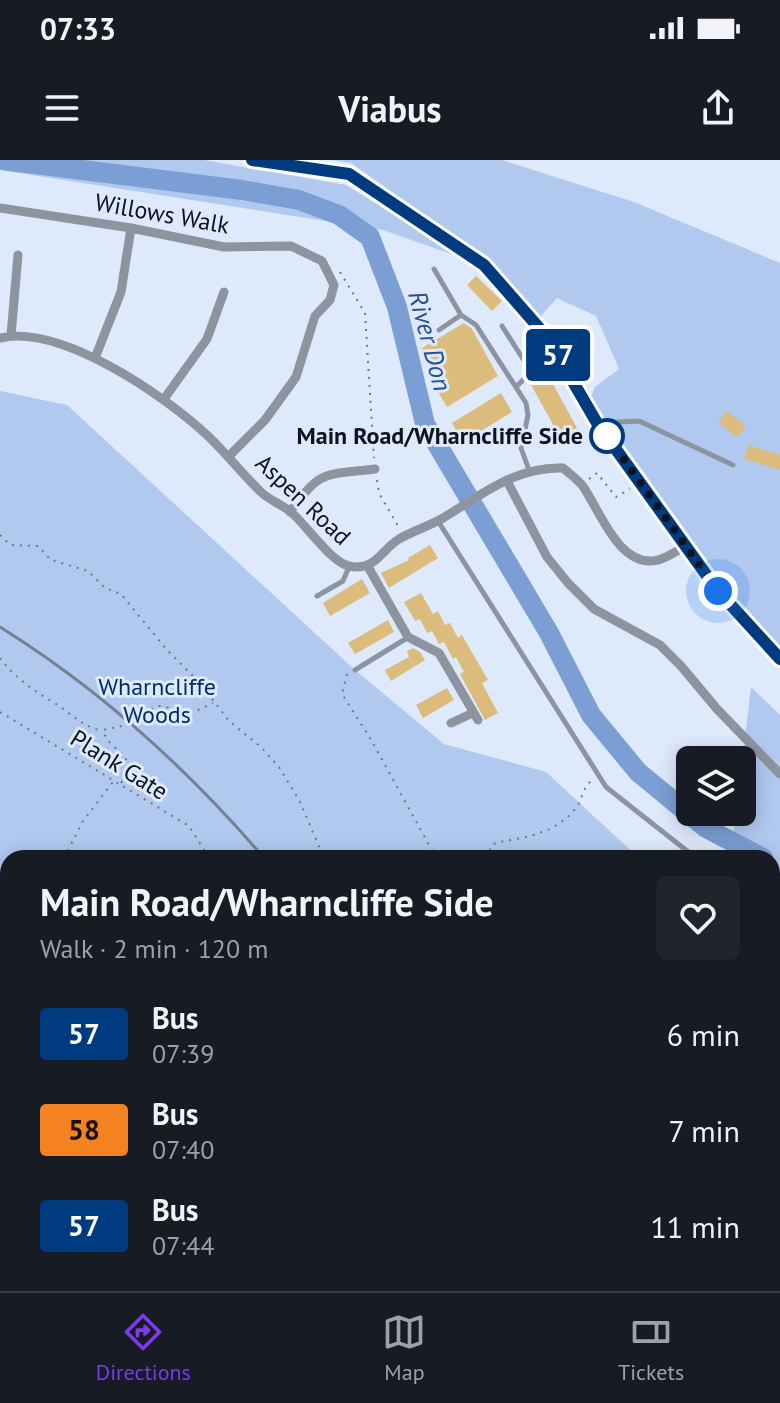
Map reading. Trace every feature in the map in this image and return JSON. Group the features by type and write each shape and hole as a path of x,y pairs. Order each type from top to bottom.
{"main road":[{"path":"252,160 349,174 484,265 547,337 597,423 718,591 780,659"}],"street":[{"name":"Willows Walk","path":"0,208 131,228 224,247 291,246 322,261"},
{"path":"95,358 121,292 131,228"},
{"path":"11,335 18,255"},
{"path":"228,457 265,420 296,377 315,316 330,300 334,285 322,261"},
{"path":"1,287 14,287"},
{"path":"164,399 207,339 224,292"},
{"name":"Aspen Road","path":"0,338 11,335 51,339 95,358 164,399 207,435 263,494 290,512 335,557 349,566 360,568 376,562 396,540 441,519 495,485 543,467 563,468 581,484 604,524 624,550 638,560 657,561 686,546"},
{"path":"290,512 309,486 326,475 375,469"},
{"path":"507,481 547,557 568,583 594,609 660,645 780,774"},
{"path":"367,565 408,637 439,653 476,716 451,723"}],"lane":[{"path":"434,269 461,315 476,325 526,403 528,415 521,448 529,470"},
{"path":"439,330 461,315"},
{"path":"502,326 525,362 527,376 516,387"},
{"path":"597,423 639,421 733,465"},
{"path":"441,519 606,787 686,850"},
{"path":"317,596 343,581 349,566"},
{"path":"355,670 408,637"}],"path":[{"path":"322,261 343,273 365,313 379,493 403,537"},
{"path":"597,473 616,497 640,482"},
{"path":"0,535 10,545 38,546 51,560 88,571 105,588 118,592 167,650 200,683 217,707"},
{"path":"0,658 10,671 42,697 54,702 80,724 103,732"},
{"path":"355,670 344,677 342,694 432,850"},
{"path":"103,732 106,728 126,725 145,706 194,712 213,703 279,767 300,802 320,850"},
{"name":"Plank Gate","path":"0,712 189,826 204,850"},
{"path":"103,732 106,740 128,762 128,771 121,784"},
{"path":"490,850 498,842 556,828 575,810 586,785 599,776"},
{"path":"68,850 83,821 114,780"}],"green space":[{"path":"0,160 204,160 346,185 468,260 383,230 0,170"},
{"path":"333,160 502,160 634,202 780,263 780,648 723,584 589,402 595,387 619,369 596,316 557,298 538,319 485,259 351,163"},
{"name":"Wharncliffe Woods","path":"0,391 67,405 355,670 444,744 546,772 630,850 0,850"},
{"path":"751,687 780,715 780,850 732,850 734,826 756,826 756,746 744,746"}],"building":[{"path":"476,276 502,301 492,311 467,285"},
{"path":"464,323 472,329 498,376 447,407 434,385 442,380 422,348"},
{"path":"547,373 577,428 560,437 530,383"},
{"path":"501,393 512,412 463,442 452,423"},
{"path":"727,411 746,426 737,437 718,422"},
{"path":"748,445 780,455 780,470 744,459"},
{"path":"430,545 438,558 389,588 381,573 409,560"},
{"path":"362,579 370,593 330,616 323,603"},
{"path":"421,593 433,614 438,611 445,625 450,623 458,638 462,635 488,680 482,683 498,713 485,720 460,674 464,672 456,657 453,659 444,642 439,644 432,631 427,633 420,619 415,621 404,602"},
{"path":"388,620 394,632 355,654 348,643"},
{"path":"413,648 425,660 391,681 385,670 409,657 407,651"},
{"path":"447,688 454,700 423,718 416,705"}],"waterway":[{"name":"River Don","path":"3,160 299,200 339,215 370,237 397,307 425,424 549,633 591,715 638,772 706,828 748,850"}],"railway":[{"path":"0,627 73,677 141,732 257,850"}],"bus line":[{"name":"57","path":"252,160 349,174 484,265 547,337 597,423 718,591 780,659"}],"place":[{"name":"Main Road/Wharncliffe Side","path":"607,436"}],"route":[{"path":"607,436 718,591"}]}
